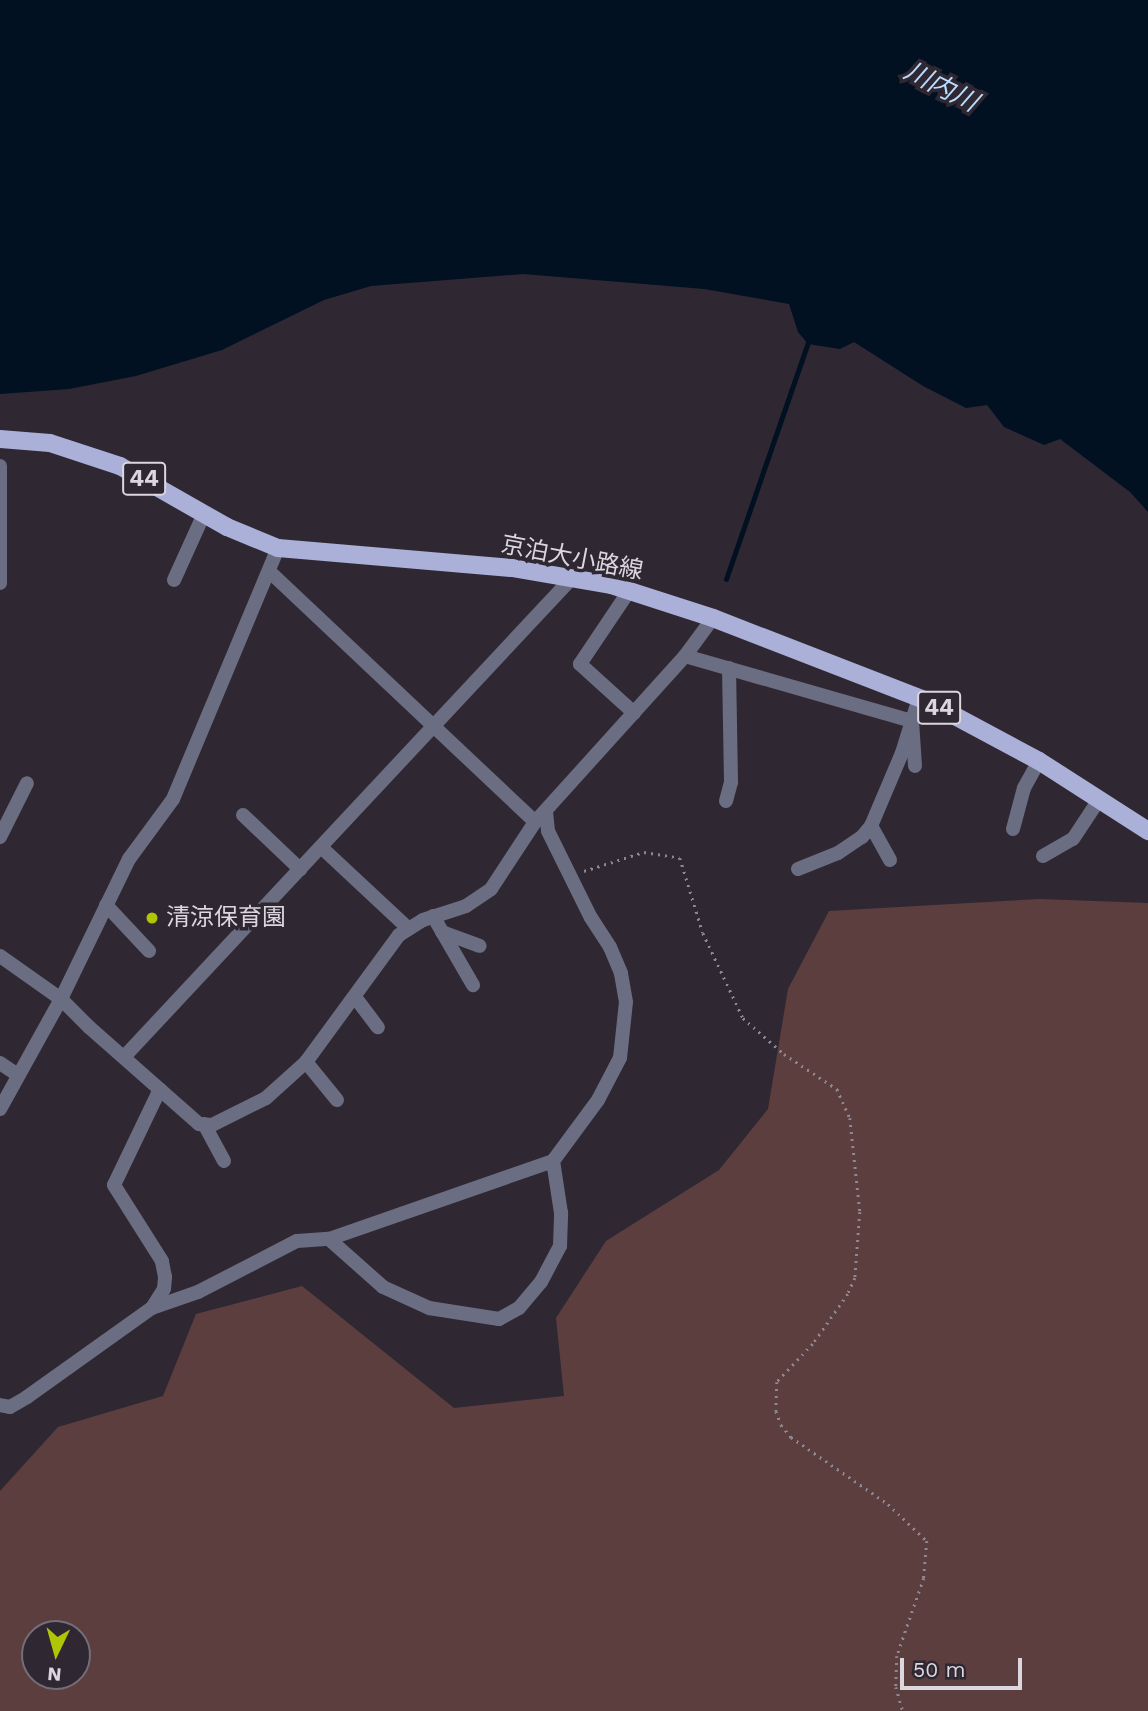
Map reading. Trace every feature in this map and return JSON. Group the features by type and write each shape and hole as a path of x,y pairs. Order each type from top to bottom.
{"main road":[{"name":"京泊大小路線","path":"0,439 50,443 120,466 204,514 278,548 512,568 629,591 713,618 919,698 1039,761 1148,831"}],"street":[{"path":"0,466 0,583"},
{"path":"174,580 204,514"},
{"path":"0,1109 61,999 129,859 173,799 278,548"},
{"path":"0,1405 9,1407 27,1397 152,1308 198,1292 297,1241 329,1239 553,1161 598,1100 620,1058 626,1003 621,973 541,817 434,726 270,572"},
{"path":"124,1057 572,578"},
{"path":"629,591 580,664 634,713"},
{"path":"204,1124 212,1125 266,1098 306,1062 399,935 433,916 466,906 491,889 541,817 685,656 713,618"},
{"path":"685,656 912,721"},
{"path":"726,801 731,782 729,668"},
{"path":"798,869 838,853 862,837 871,827 919,698"},
{"path":"912,721 915,766"},
{"path":"1013,829 1024,788 1039,761"},
{"path":"0,837 27,783"},
{"path":"1043,856 1073,839 1100,798"},
{"path":"243,815 300,869"},
{"path":"871,827 890,860"},
{"path":"321,847 409,929"},
{"path":"106,905 149,951"},
{"path":"433,916 473,985"},
{"path":"442,932 480,946"},
{"path":"0,956 61,999 160,1089 204,1124 225,1160"},
{"path":"355,997 378,1027"},
{"path":"306,1062 337,1100"},
{"path":"0,1063 18,1075"},
{"path":"152,1308 164,1289 162,1261 114,1185 160,1089"},
{"path":"329,1239 383,1287 429,1308 499,1319 519,1308 541,1282 560,1246 561,1213 553,1161"}],"path":[{"path":"570,875 643,852 680,858 703,933 743,1018 784,1054 837,1089 850,1118 860,1212 855,1278 848,1294 813,1344 778,1382 776,1411 781,1425 791,1437 888,1504 927,1541 923,1578 897,1656 896,1687 903,1711"}],"shaded area":[{"path":"1040,899 1148,903 1148,1711 0,1711 0,1491 58,1427 163,1396 196,1314 302,1286 454,1408 564,1396 556,1318 606,1241 719,1170 768,1109 788,989 829,911"}],"water":[{"name":"川内川","path":"0,0 1148,0 1148,512 1130,492 1060,439 1044,445 1004,427 987,405 966,408 923,386 854,342 840,349 808,344 798,332 789,304 704,289 523,274 371,286 324,300 222,350 136,376 69,389 0,394"}],"waterway":[{"path":"726,579 810,337"}],"place":[{"name":"清涼保育園","path":"152,918"}]}
